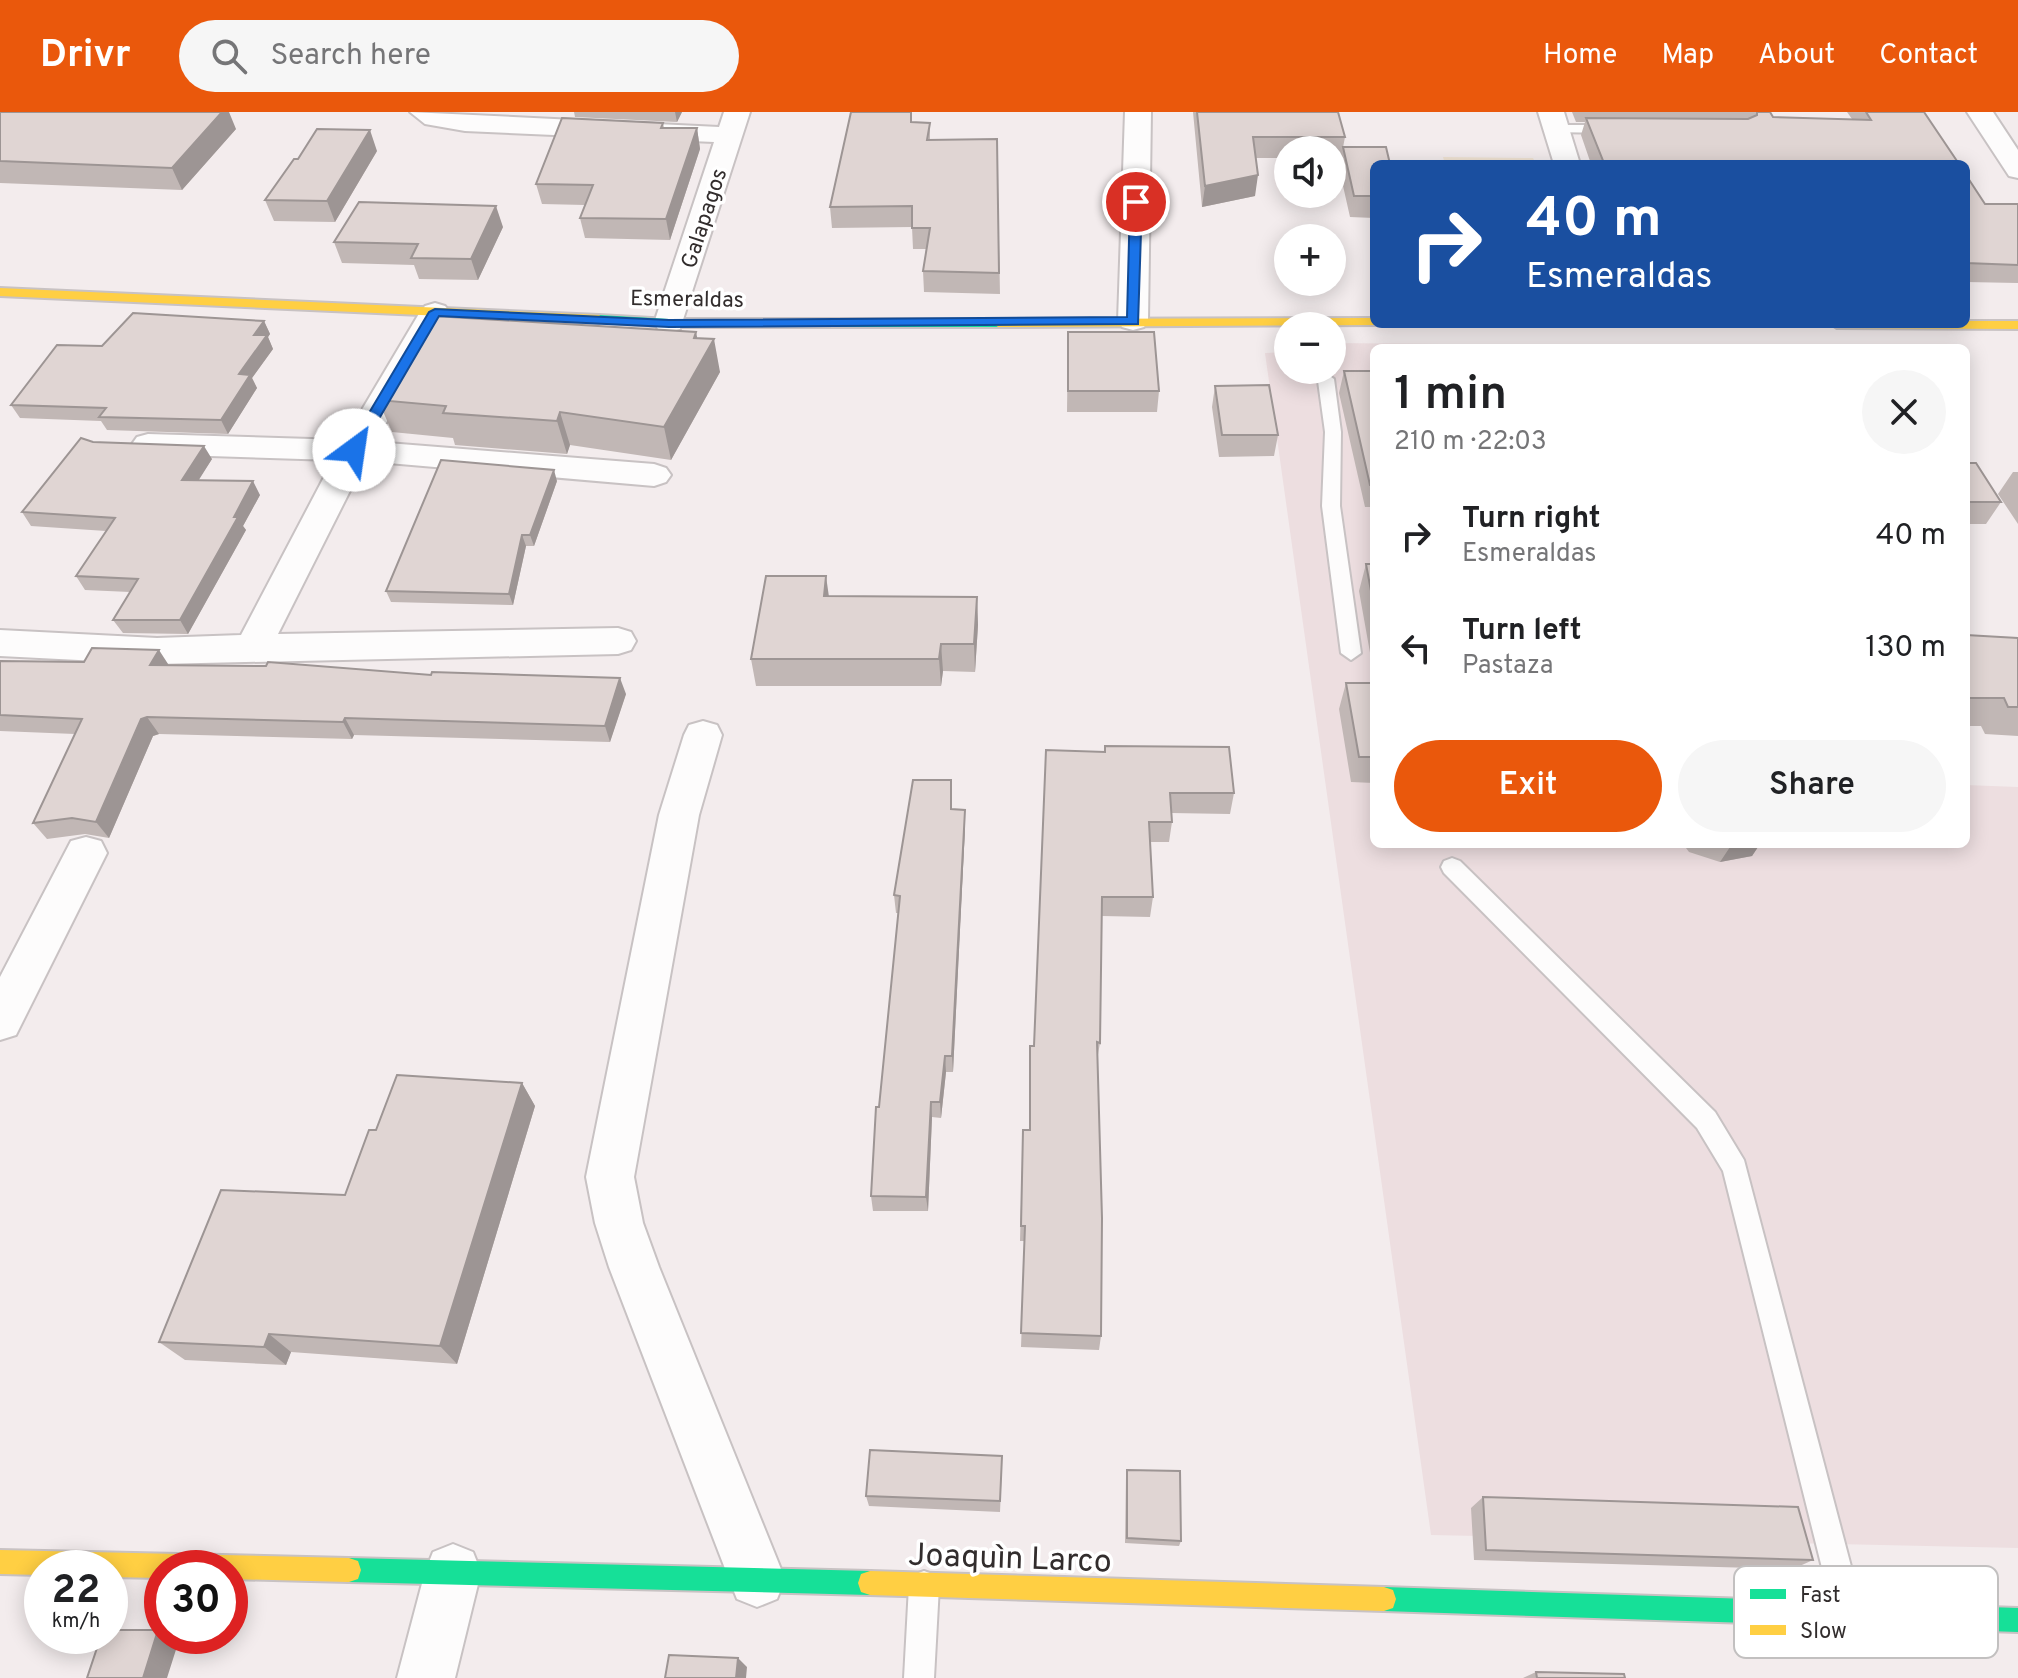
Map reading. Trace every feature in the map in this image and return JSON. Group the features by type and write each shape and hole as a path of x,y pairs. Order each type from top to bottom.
{"street":[{"path":"402,112 424,112 434,119 465,123 733,123"},
{"path":"1133,321 1138,112"},
{"path":"1980,112 2018,170"},
{"path":"1554,120 1566,160"},
{"name":"Galapagos","path":"669,323 733,123"},
{"name":"Esmeraldas","path":"0,292 669,323 1133,321 1274,324"},
{"path":"253,647 354,450 435,312"},
{"name":"Esmeraldas","path":"1346,323 1370,322"},
{"path":"1970,325 2018,325"},
{"path":"118,444 354,450 654,475"},
{"path":"0,643 157,651 618,641"},
{"path":"703,735 679,815 610,1177 619,1223 634,1267 757,1579"},
{"path":"0,1021 86,853"},
{"name":"Joaquìn Larco","path":"0,1562 757,1579 1734,1610"},
{"path":"426,1678 453,1572"},
{"name":"Joaquìn Larco","path":"1998,1619 2018,1620"}],"lane":[{"path":"1554,120 1622,129"},
{"path":"1334,384 1331,506 1351,653"},
{"path":"1452,867 1706,1120 1721,1141 1735,1168 1837,1566"},
{"path":"919,1678 924,1584"}],"shaded area":[{"path":"1443,157 1534,160 1444,160"},
{"path":"1346,343 1441,344 1370,344 1370,848 1970,848 1970,785 2018,787 2018,1548 1431,1535 1265,353 1274,353 1274,384 1346,384"}],"building":[{"path":"0,112 222,112 172,168 0,161"},
{"path":"851,112 911,112 911,122 930,123 927,140 997,139 999,273 923,271 930,228 912,228 912,206 830,207"},
{"path":"1197,112 1338,112 1345,136 1253,137 1258,175 1205,186"},
{"path":"1757,112 1770,112 1773,117 1871,120 1866,112 1924,112 1956,160 1603,160 1586,118 1748,119"},
{"path":"562,118 663,123 661,128 697,128 666,219 580,218 593,185 536,184"},
{"path":"317,129 370,130 327,201 265,200 294,159 298,159"},
{"path":"1346,147 1386,147 1389,160 1370,160 1370,196 1354,196"},
{"path":"1970,181 1985,204 2018,204 2018,265 1970,263"},
{"path":"359,202 496,206 471,259 411,258 418,244 334,242"},
{"path":"133,313 264,321 254,335 267,335 239,374 250,375 221,420 99,417 106,408 11,405 57,345 102,346"},
{"path":"434,316 696,332 694,338 714,339 664,427 560,412 557,421 443,413 446,406 378,400"},
{"path":"1068,332 1154,332 1159,391 1068,391"},
{"path":"1346,371 1370,371 1370,485"},
{"path":"1269,385 1278,435 1222,435 1215,386"},
{"path":"81,438 93,442 204,446 182,480 253,481 234,517 238,517 180,620 113,620 138,579 76,576 115,518 22,512"},
{"path":"441,460 554,470 530,535 522,535 509,594 386,591"},
{"path":"1970,463 1976,463 2001,502 1970,502"},
{"path":"1366,564 1370,564 1370,586"},
{"path":"766,576 826,576 824,596 977,597 974,644 941,644 939,659 751,659"},
{"path":"1970,635 2018,638 2018,707 2008,707 2004,698 1970,698"},
{"path":"92,648 159,650 150,665 266,666 268,662 431,675 432,672 620,678 605,726 345,718 343,722 147,717 141,719 96,822 72,818 33,823 82,719 0,715 0,661 84,662"},
{"path":"1346,683 1370,683 1370,757 1359,757"},
{"path":"1105,746 1229,747 1234,793 1170,793 1172,822 1149,822 1153,897 1102,897 1100,1043 1097,1042 1102,1218 1101,1336 1021,1333 1025,1226 1021,1226 1023,1130 1030,1130 1030,1046 1034,1046 1046,750 1105,752"},
{"path":"913,780 951,780 951,809 965,810 952,1056 945,1056 940,1102 931,1102 926,1197 871,1196 876,1107 879,1107 900,896 894,895"},
{"path":"397,1075 522,1083 440,1346 269,1334 264,1347 159,1342 221,1190 345,1195 369,1130 376,1130"},
{"path":"870,1450 1002,1456 1000,1501 866,1496"},
{"path":"1127,1470 1180,1471 1181,1541 1127,1538"},
{"path":"1483,1497 1798,1507 1813,1560 1486,1550"},
{"path":"128,1630 144,1630 144,1654 150,1654 143,1678 87,1678 95,1654 128,1654"},
{"path":"669,1655 738,1658 736,1678 665,1678"},
{"path":"1536,1672 1624,1674 1625,1678 1537,1678"}],"traffic: fast":[{"path":"599,319 669,323 998,323"},
{"path":"349,1570 870,1583"},
{"path":"1384,1599 1734,1611"},
{"path":"1998,1619 2018,1620"}],"traffic: slow":[{"path":"0,292 599,319"},
{"path":"998,323 1370,322"},
{"path":"1970,325 2018,325"},
{"path":"0,1562 349,1570"},
{"path":"870,1583 1384,1599"}],"route":[{"path":"354,450 435,312 669,323 1133,321 1136,202"}]}
